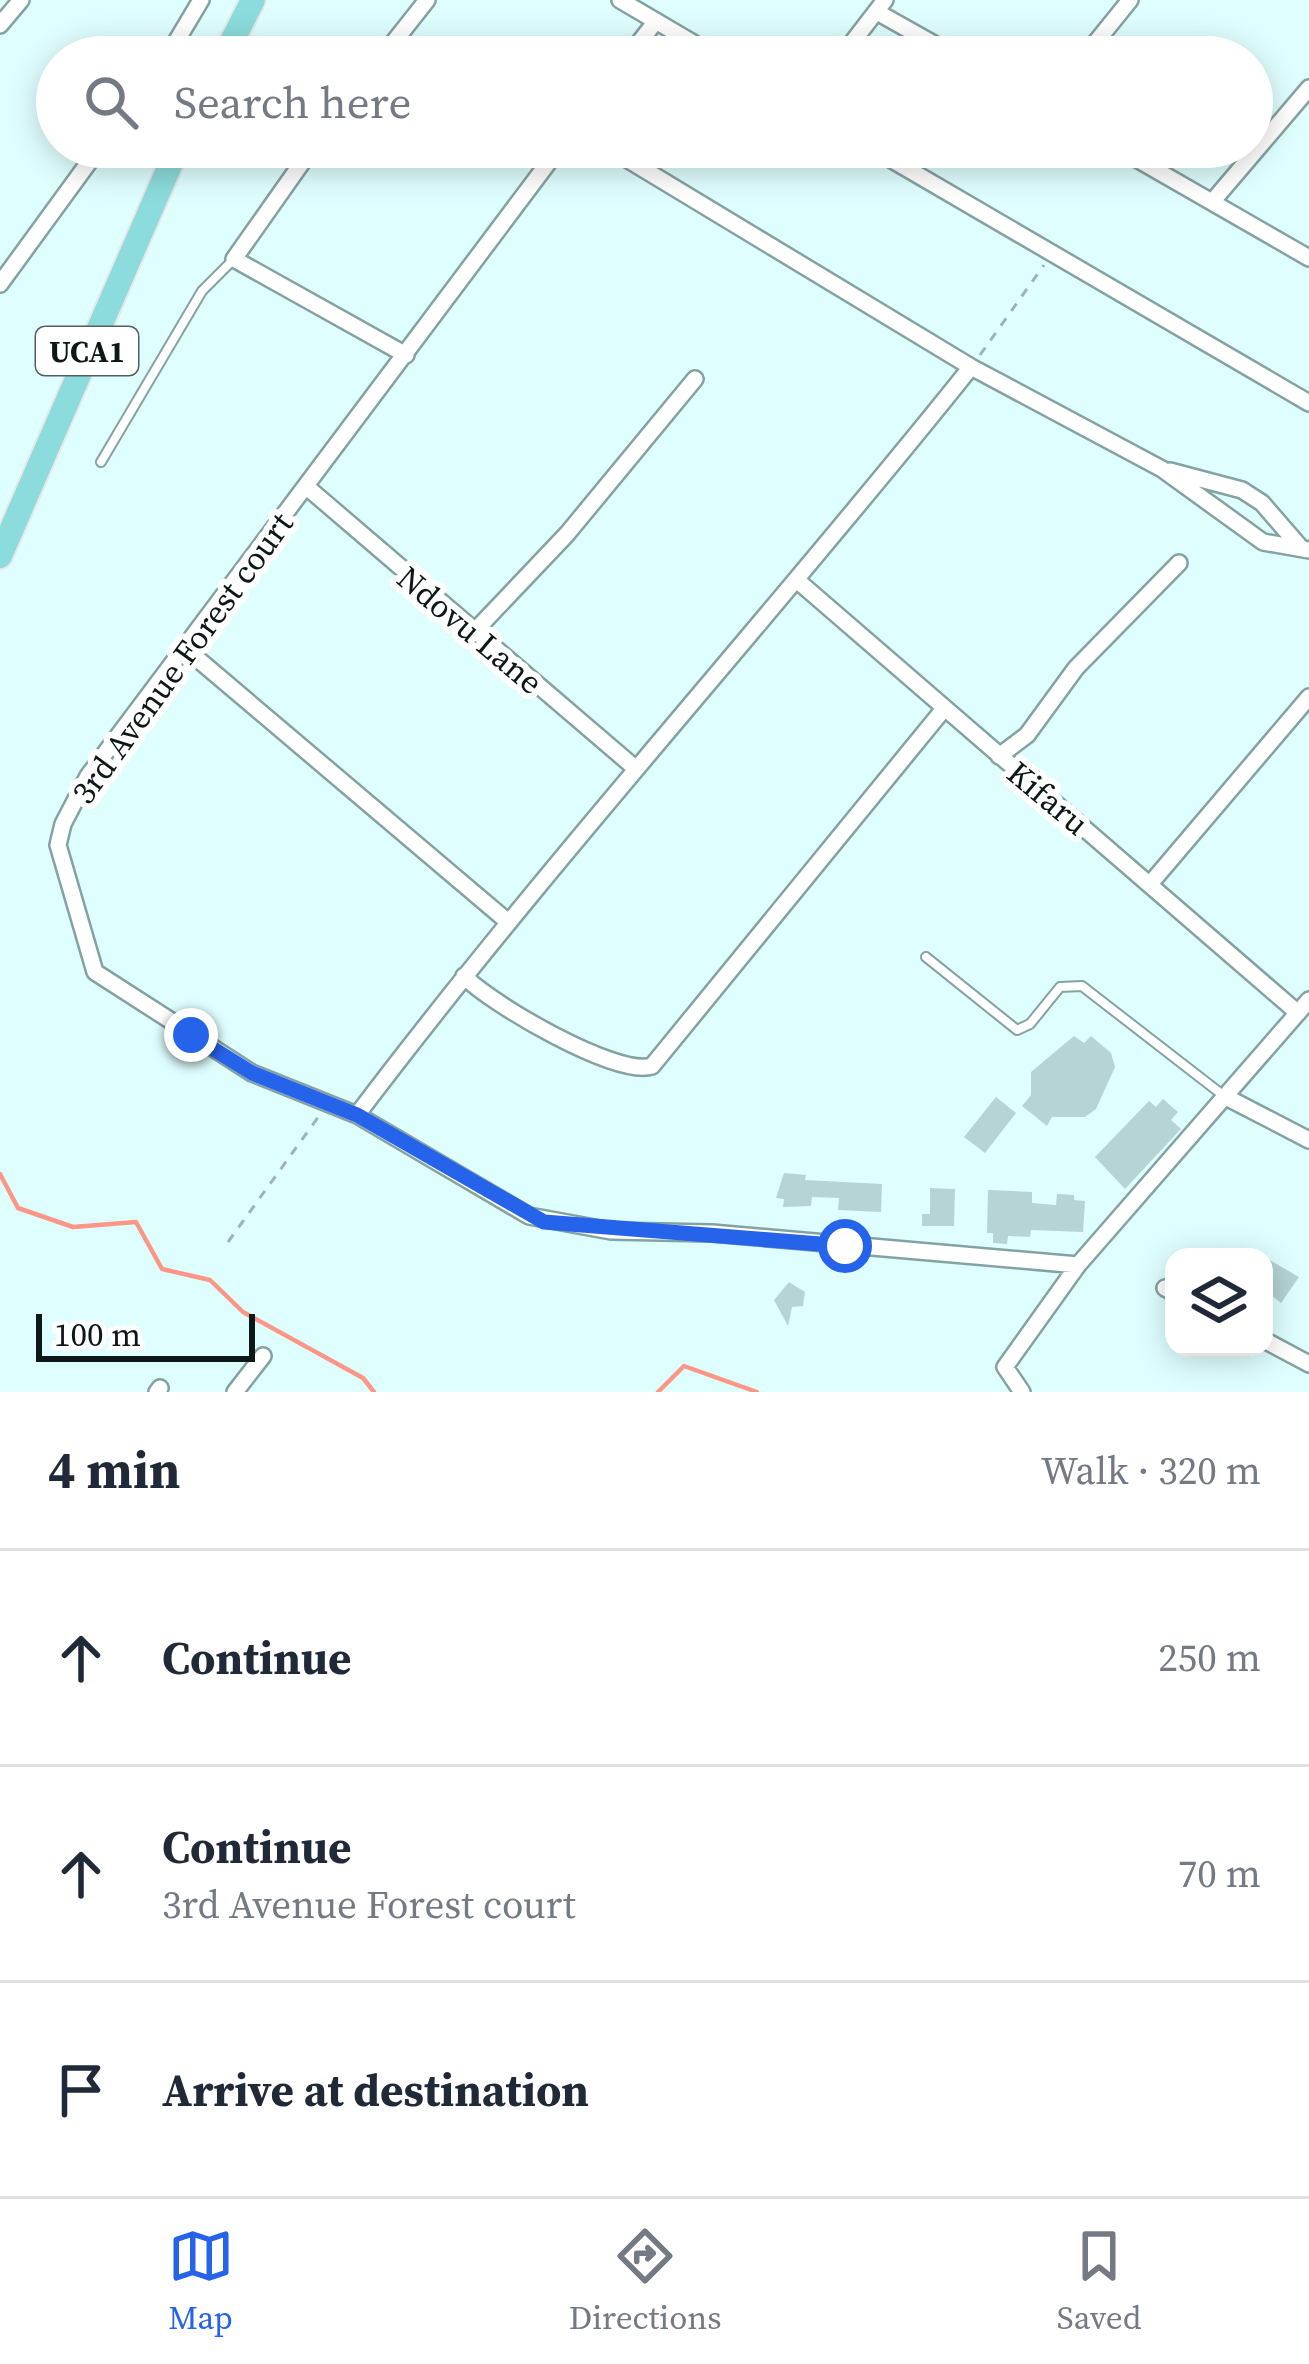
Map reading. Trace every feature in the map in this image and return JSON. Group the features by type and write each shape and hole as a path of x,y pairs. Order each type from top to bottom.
{"main road":[{"path":"235,36 253,0"},
{"name":"UCA1","path":"0,556 169,168"}],"street":[{"path":"0,25 21,0"},
{"path":"180,36 201,0"},
{"path":"399,36 427,0"},
{"path":"620,0 681,36"},
{"path":"1101,36 1130,0"},
{"path":"857,36 881,6 926,36"},
{"path":"644,36 656,21"},
{"path":"1273,130 1309,88"},
{"path":"0,284 85,168"},
{"path":"298,168 234,259 406,355"},
{"name":"3rd Avenue Forest court","path":"544,168 88,776 63,824 58,845 87,956 110,986 252,1073 357,1115 544,1222 1078,1265"},
{"path":"642,168 971,367 1162,469 1263,542 1305,549"},
{"path":"906,168 1309,404"},
{"path":"1153,168 1309,258"},
{"path":"1212,202 1241,168"},
{"path":"357,1115 507,921 634,768 799,582 971,367"},
{"path":"473,633 567,534 694,379"},
{"path":"1162,469 1242,490 1262,503 1305,549"},
{"name":"Ndovu Lane","path":"308,488 634,768"},
{"path":"999,756 1027,735 1076,668 1179,563"},
{"name":"Kifaru","path":"799,582 1150,884 1304,1006"},
{"path":"187,650 507,921"},
{"path":"1150,884 1309,698"},
{"path":"464,976 502,1006 610,1061 641,1070 652,1066 943,710"},
{"path":"1022,1392 1005,1367 1078,1265 1304,1006"},
{"path":"1224,1096 1309,1140"},
{"path":"1273,1345 1309,1364"},
{"path":"235,1392 263,1356"}],"lane":[{"path":"101,462 202,291 234,259"},
{"path":"926,957 1017,1030 1030,1024 1060,987 1082,986 1224,1096"}],"path":[{"path":"971,367 1053,254"},
{"path":"228,1242 303,1135 335,1104"}],"building":[{"path":"1074,1036 1084,1043 1091,1036 1111,1053 1115,1067 1096,1109 1085,1117 1052,1117 1047,1126 1022,1106 1031,1095 1031,1072"},
{"path":"996,1097 1016,1113 985,1153 964,1137"},
{"path":"1163,1099 1178,1112 1171,1120 1181,1129 1125,1189 1095,1157 1149,1101 1156,1107"},
{"path":"784,1173 806,1175 805,1180 882,1184 881,1212 838,1210 839,1198 812,1197 811,1206 783,1207 784,1199 776,1198"},
{"path":"930,1188 955,1189 954,1226 922,1226 922,1214 930,1214"},
{"path":"988,1190 1032,1192 1032,1203 1056,1205 1057,1194 1074,1195 1074,1200 1085,1201 1083,1232 1031,1230 1030,1237 1008,1236 1007,1244 993,1243 993,1233 987,1233"},
{"path":"1273,1262 1299,1277 1281,1303 1273,1297"},
{"path":"789,1282 805,1292 803,1306 792,1307 788,1326 774,1300"}],"waterway":[{"path":"0,1174 18,1208 73,1227 136,1222 162,1269 210,1280 243,1312 363,1378 374,1392"},
{"path":"658,1392 684,1366 757,1392"}],"route":[{"path":"191,1035 252,1073 357,1115 544,1222 611,1231 712,1233 845,1246"}]}
